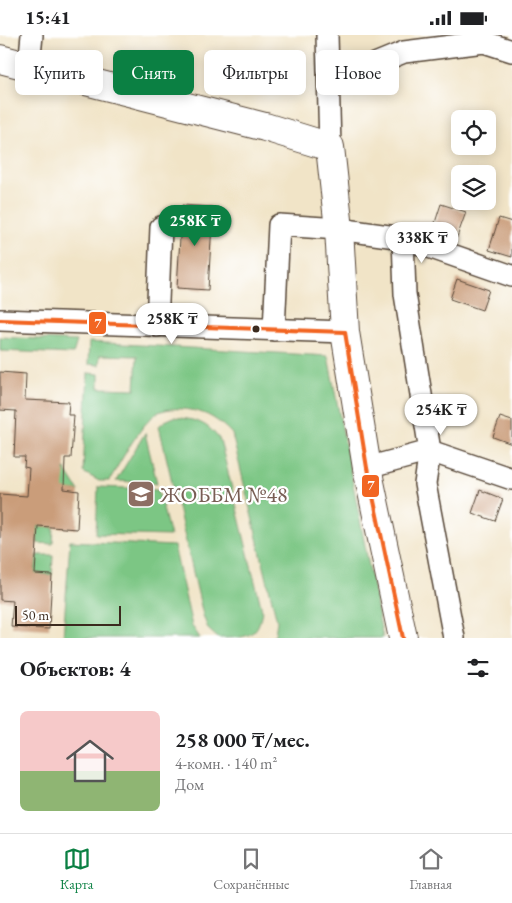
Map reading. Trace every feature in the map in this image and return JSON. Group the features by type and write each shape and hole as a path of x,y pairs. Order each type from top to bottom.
{"main road":[{"path":"0,59 15,63"},
{"path":"103,85 265,127 330,147 339,229 345,332 367,468 403,638"}],"street":[{"path":"31,50 32,35"},
{"path":"328,35 328,50"},
{"path":"399,54 484,42 512,51"},
{"path":"329,95 330,147"},
{"path":"274,330 279,225 339,229 404,238 512,276"},
{"path":"157,326 161,227"},
{"path":"404,238 404,294 430,451 425,484 454,638"},
{"path":"0,320 345,332"},
{"path":"367,468 430,451 512,479"}],"green space":[{"path":"0,337 77,341 73,354 0,351"},
{"path":"89,342 328,356 383,638 271,638 275,634 277,621 232,434 213,418 196,411 182,409 170,409 159,412 138,433 109,481 99,481 83,472 88,373 99,374 99,388 135,389 137,356 100,355 99,365 88,364"},
{"path":"174,417 188,419 205,425 220,440 262,610 258,626 249,635 243,637 218,638 208,629 203,615 159,426"},
{"path":"145,433 157,483 116,481"},
{"path":"41,468 65,469 79,491 40,488"},
{"path":"98,487 158,489 170,536 96,534"},
{"path":"38,526 54,527 53,544 37,543"},
{"path":"70,541 174,546 192,626 200,638 63,638"},
{"path":"37,555 53,555 52,575 35,574"}],"building":[{"path":"441,204 451,207 451,210 466,212 456,240 432,232"},
{"path":"182,205 213,207 208,290 177,288"},
{"path":"499,218 512,222 512,257 489,250"},
{"path":"457,279 489,290 482,310 450,299"},
{"path":"0,372 26,374 25,400 69,402 68,415 74,415 71,458 65,458 64,489 79,491 77,529 38,526 35,574 52,575 49,629 11,627 13,601 0,600 0,494 27,496 29,468 24,467 25,457 14,457 16,411 0,410"},
{"path":"500,417 512,421 512,444 493,437"},
{"path":"480,490 503,499 495,521 472,513"}],"transit line":[{"name":"7","path":"0,320 345,332"},
{"name":"7","path":"345,332 367,468 403,638"}],"place":[{"name":"ЖОББМ №48","path":"141,494"}]}
